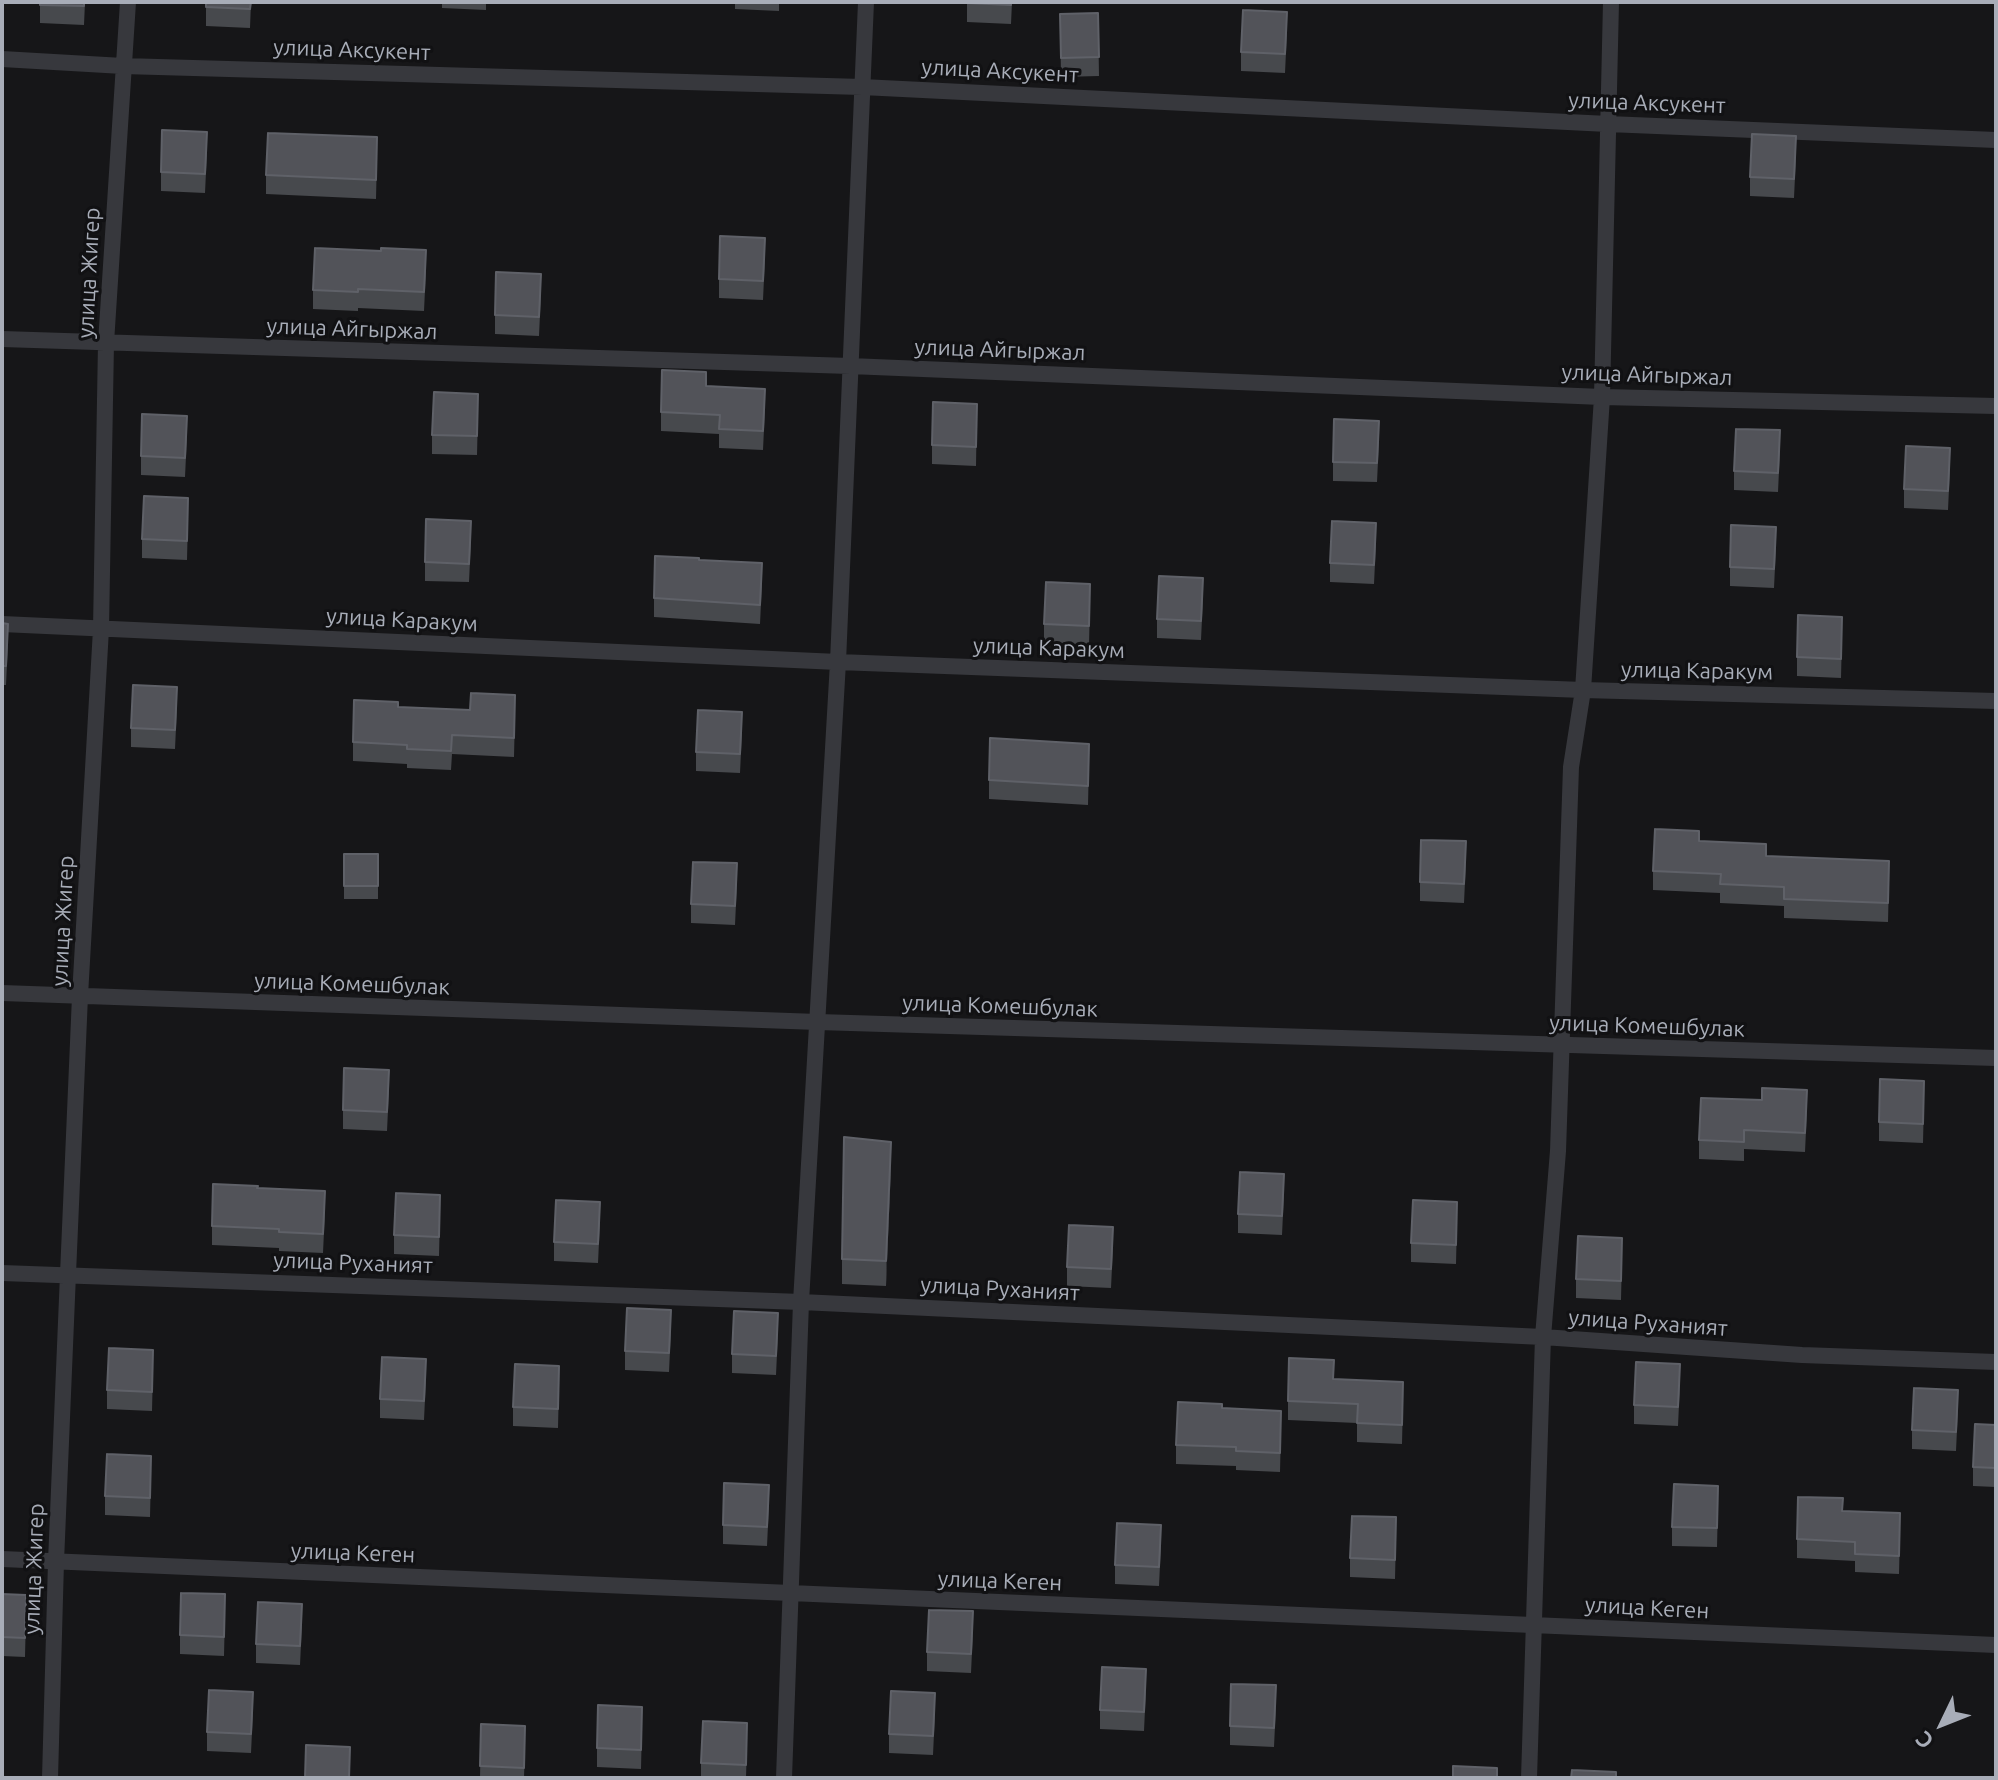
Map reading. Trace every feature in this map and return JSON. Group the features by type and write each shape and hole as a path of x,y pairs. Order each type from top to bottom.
{"street":[{"name":"улица Жигер","path":"50,1778 80,996 101,629 106,343 128,2"},
{"path":"784,1778 801,1302 838,662 866,2"},
{"path":"1529,1778 1543,1337 1558,1151 1571,767 1583,690 1602,397 1611,2"},
{"name":"улица Аксукент","path":"2,59 123,66 862,87 1996,140"},
{"name":"улица Айгыржал","path":"2,339 850,366 1602,397 1996,406"},
{"name":"улица Каракум","path":"2,624 838,662 1583,690 1996,701"},
{"name":"улица Комешбулак","path":"2,993 1996,1058"},
{"name":"улица Руханият","path":"2,1273 801,1302 1543,1337 1802,1355 1996,1362"},
{"name":"улица Кеген","path":"2,1559 1996,1645"}],"building":[{"path":"40,2 84,2 84,6 40,5"},
{"path":"206,2 251,2 250,9 206,7"},
{"path":"1011,2 1011,5 967,3"},
{"path":"1243,10 1287,12 1285,54 1241,52"},
{"path":"1098,13 1099,57 1061,58 1060,14"},
{"path":"162,130 207,132 205,174 161,172"},
{"path":"268,133 377,137 376,180 266,175"},
{"path":"1752,134 1796,136 1794,179 1750,177"},
{"path":"720,236 765,238 763,281 719,279"},
{"path":"315,248 426,250 424,292 313,290"},
{"path":"496,272 541,274 539,317 495,315"},
{"path":"662,370 706,372 706,386 765,389 763,431 719,429 720,415 661,412"},
{"path":"434,392 478,394 477,436 432,435"},
{"path":"933,402 977,404 976,447 932,445"},
{"path":"142,414 187,416 185,458 141,456"},
{"path":"1334,419 1379,421 1377,463 1333,462"},
{"path":"1736,429 1780,430 1778,473 1734,471"},
{"path":"1906,446 1950,448 1948,491 1904,489"},
{"path":"144,496 188,498 187,541 142,539"},
{"path":"426,519 471,521 469,564 425,562"},
{"path":"1332,521 1376,523 1374,565 1330,563"},
{"path":"1731,525 1776,527 1774,569 1730,567"},
{"path":"655,556 762,563 760,605 654,598"},
{"path":"1159,576 1203,578 1201,621 1157,619"},
{"path":"1046,582 1090,584 1089,626 1044,624"},
{"path":"1798,615 1842,617 1841,659 1797,657"},
{"path":"2,623 8,624 6,666 2,666"},
{"path":"133,685 177,687 175,730 131,728"},
{"path":"471,693 515,695 514,738 452,735 451,751 353,742 354,700 398,702 398,707 470,710"},
{"path":"698,710 742,712 740,754 696,752"},
{"path":"990,738 1089,744 1088,786 989,780"},
{"path":"1655,829 1699,831 1699,841 1766,844 1766,856 1889,861 1888,903 1784,899 1784,887 1720,884 1721,874 1653,871"},
{"path":"1421,840 1466,841 1464,884 1420,882"},
{"path":"344,854 378,854 378,886 344,886"},
{"path":"693,862 737,863 735,906 691,904"},
{"path":"344,1068 389,1070 387,1112 343,1110"},
{"path":"1880,1079 1924,1081 1923,1124 1879,1122"},
{"path":"1762,1088 1807,1090 1805,1133 1744,1130 1744,1142 1699,1140 1701,1098 1762,1100"},
{"path":"844,1137 891,1142 886,1261 842,1259"},
{"path":"1240,1172 1284,1174 1282,1216 1238,1214"},
{"path":"213,1184 325,1191 323,1234 212,1226"},
{"path":"396,1193 440,1195 439,1237 394,1235"},
{"path":"556,1200 600,1202 598,1244 554,1242"},
{"path":"1413,1200 1457,1202 1456,1245 1411,1243"},
{"path":"1069,1225 1113,1227 1111,1269 1067,1267"},
{"path":"1578,1236 1622,1238 1621,1281 1576,1279"},
{"path":"627,1308 671,1310 669,1353 625,1351"},
{"path":"734,1311 778,1313 776,1356 732,1354"},
{"path":"109,1348 153,1350 152,1392 107,1390"},
{"path":"382,1357 426,1359 424,1401 380,1399"},
{"path":"1289,1358 1334,1360 1333,1379 1403,1382 1402,1425 1357,1423 1358,1404 1288,1401"},
{"path":"1636,1362 1680,1364 1678,1407 1634,1405"},
{"path":"515,1364 559,1366 558,1409 513,1407"},
{"path":"1914,1388 1958,1390 1956,1432 1912,1430"},
{"path":"1178,1402 1281,1411 1280,1453 1236,1451 1236,1447 1176,1445"},
{"path":"1975,1424 1996,1425 1996,1468 1973,1467"},
{"path":"107,1454 151,1456 150,1498 105,1496"},
{"path":"724,1483 769,1485 767,1527 723,1525"},
{"path":"1674,1484 1718,1486 1717,1528 1672,1527"},
{"path":"1798,1497 1843,1498 1842,1511 1900,1513 1899,1556 1855,1554 1855,1542 1797,1539"},
{"path":"1352,1516 1396,1517 1395,1560 1350,1558"},
{"path":"1117,1523 1161,1525 1159,1567 1115,1565"},
{"path":"181,1593 225,1594 224,1637 180,1635"},
{"path":"2,1594 26,1595 25,1638 2,1637"},
{"path":"258,1602 302,1604 300,1646 256,1644"},
{"path":"929,1610 973,1611 971,1654 927,1652"},
{"path":"1102,1667 1146,1669 1144,1712 1100,1710"},
{"path":"1231,1684 1276,1685 1274,1728 1230,1726"},
{"path":"209,1690 253,1692 251,1734 207,1732"},
{"path":"891,1691 935,1693 933,1736 889,1734"},
{"path":"598,1705 642,1707 641,1750 597,1748"},
{"path":"703,1721 747,1723 746,1765 701,1763"},
{"path":"481,1724 525,1726 524,1768 480,1766"},
{"path":"306,1745 350,1747 349,1778 305,1778"},
{"path":"1453,1766 1497,1768 1497,1778 1453,1778"},
{"path":"1572,1770 1616,1772 1616,1778 1571,1778"}]}
